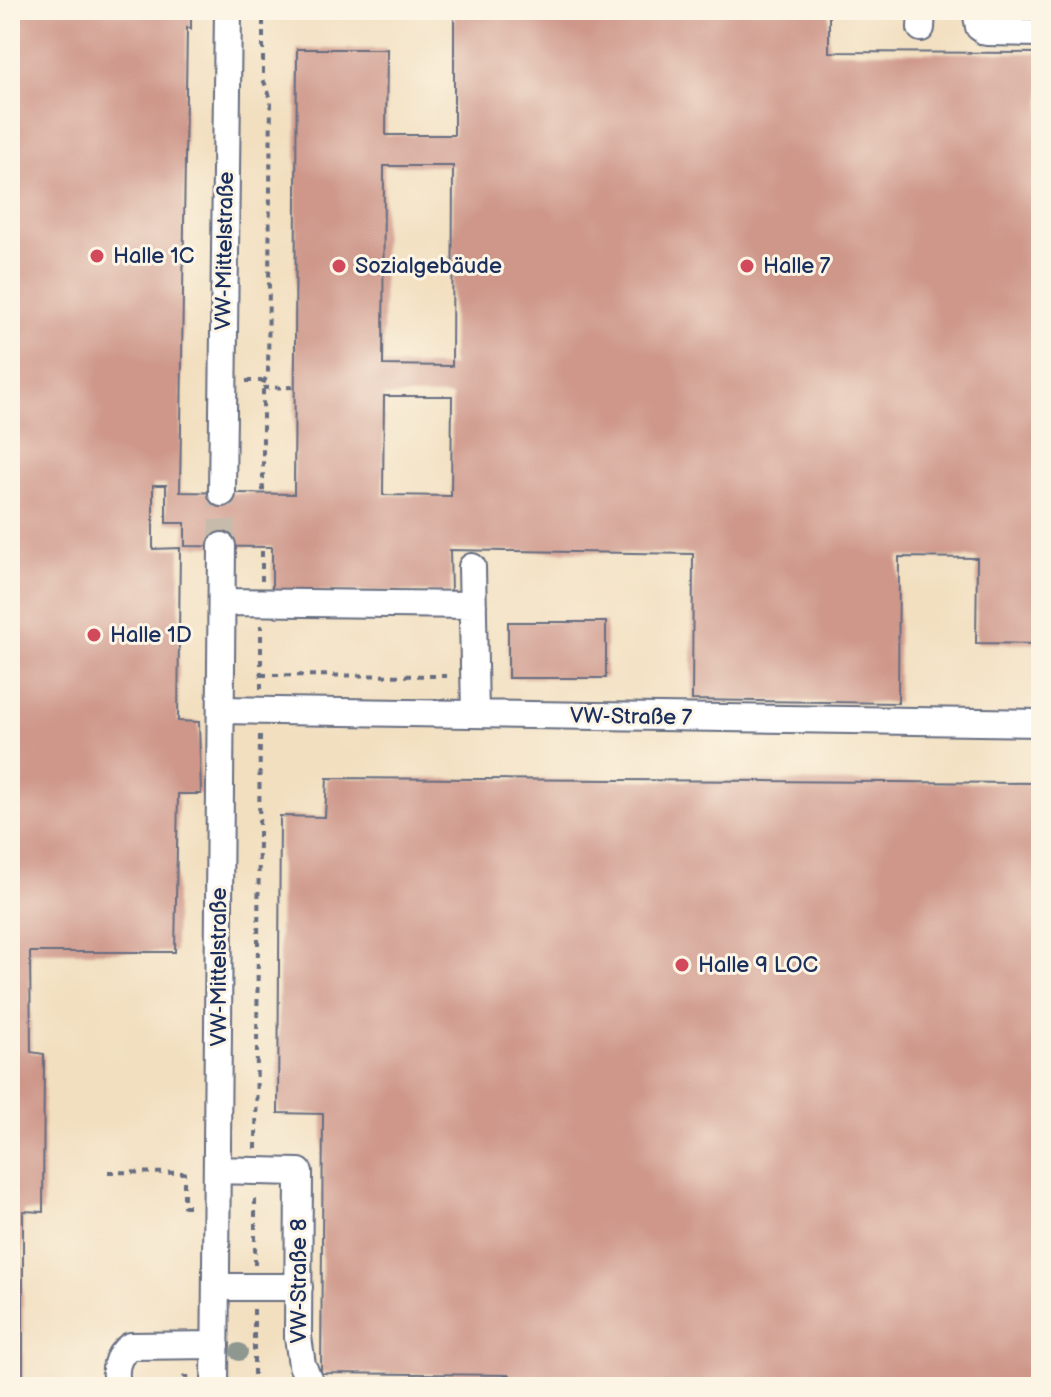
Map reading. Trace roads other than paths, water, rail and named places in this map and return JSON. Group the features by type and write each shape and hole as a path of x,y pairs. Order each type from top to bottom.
{"street":[{"name":"VW-Mittelstraße","path":"222,493 228,10"},
{"path":"976,10 979,27 986,32 1041,33"},
{"name":"VW-Mittelstraße","path":"215,1387 222,546"},
{"path":"472,567 475,714"},
{"path":"222,602 473,605"},
{"name":"VW-Straße 7","path":"221,710 1041,723"},
{"name":"VW-Straße 8","path":"217,1170 299,1172 299,1352 312,1387"},
{"path":"216,1287 299,1287"},
{"path":"118,1387 117,1363 130,1346 216,1345"}],"tunnel":[{"path":"222,493 222,546"}],"place":[{"name":"Halle 1C","path":"97,256"},
{"name":"Sozialgebäude","path":"339,266"},
{"name":"Halle 7","path":"747,266"},
{"name":"Halle 1D","path":"94,635"},
{"name":"Halle 9 LOC","path":"682,965"}]}
